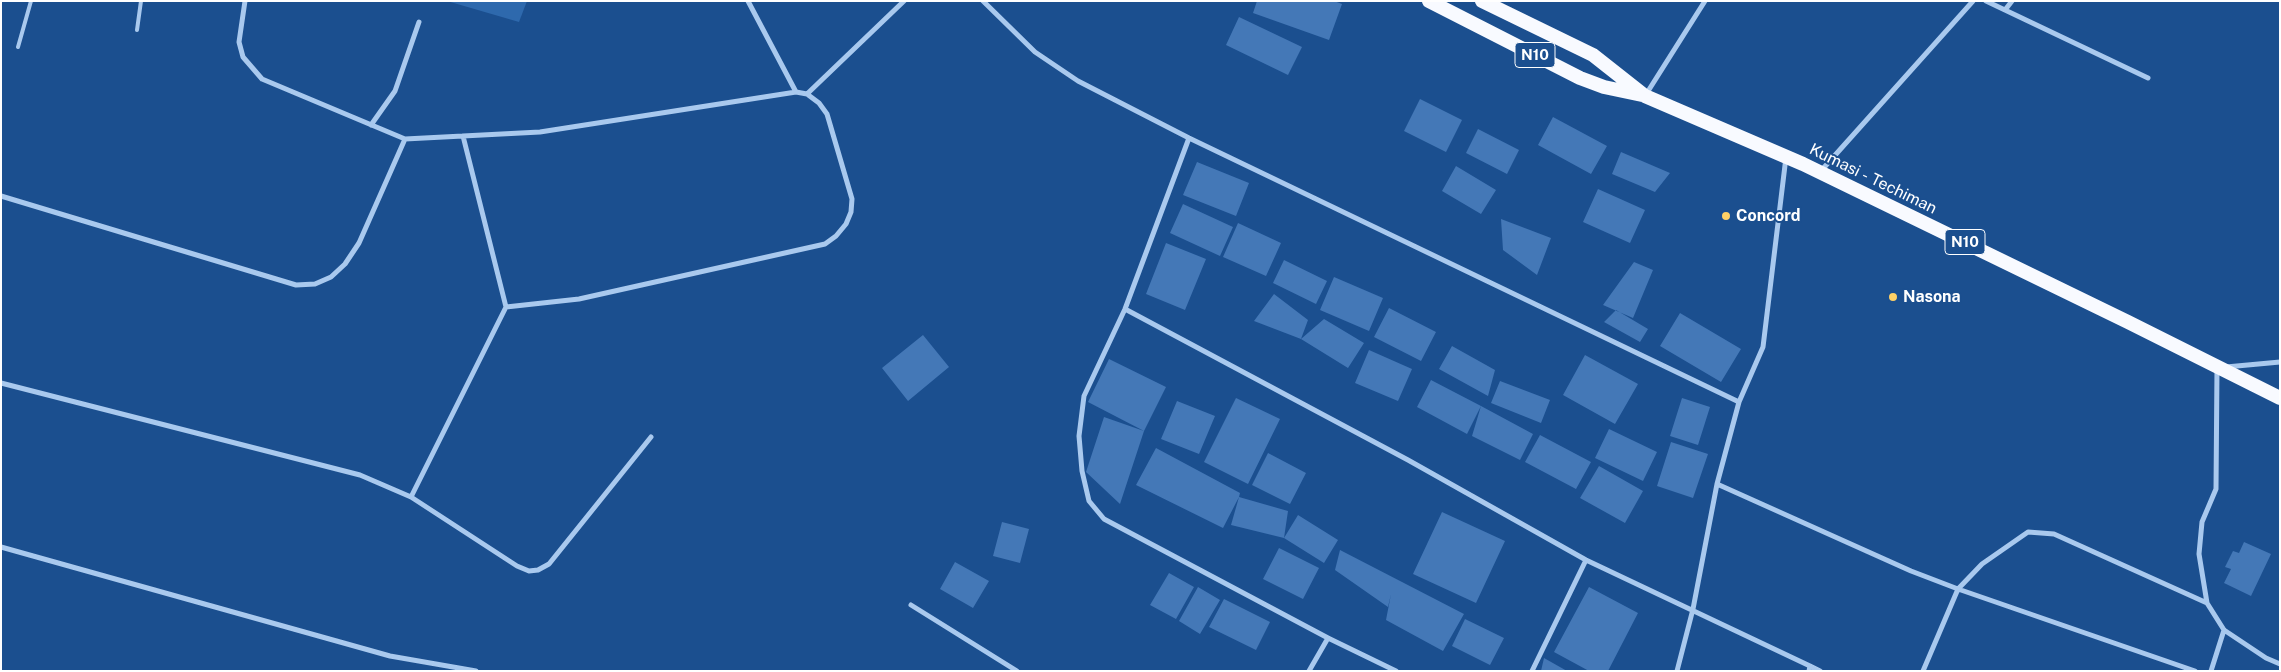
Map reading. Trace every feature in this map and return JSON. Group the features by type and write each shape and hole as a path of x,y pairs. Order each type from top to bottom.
{"highway":[{"name":"N10","path":"1429,1 1580,78 1604,87 1645,96"},
{"name":"Kumasi - Techiman","path":"1482,1 1593,55 1645,96 1820,172 2280,398"}],"street":[{"path":"245,1 239,42 243,57 262,79 405,140 540,132 796,92 807,94 820,104 827,114 852,199 851,212 846,224 836,236 825,244 579,299 506,306"},
{"path":"748,1 796,92"},
{"path":"807,94 904,1"},
{"path":"984,1 1035,52 1078,81 1189,138 1739,402"},
{"path":"1645,96 1705,1"},
{"path":"1820,172 1974,1"},
{"path":"1986,1 2148,78"},
{"path":"2005,10 2012,1"},
{"path":"371,125 395,91 418,22"},
{"path":"411,497 506,306 463,136"},
{"path":"1189,138 1125,309 1084,396 1079,436 1082,471 1089,501 1104,519 1328,638 1396,671"},
{"path":"1,196 296,285 315,284 332,277 345,264 359,243 405,140"},
{"path":"1677,671 1693,609 1718,484 1739,402 1763,347 1786,156"},
{"path":"1125,309 1408,460 1586,560 1693,609 1810,668 1820,671"},
{"path":"2280,362 2217,368 2216,489 2202,522 2200,554 2207,603 2224,630 2266,658 2280,664"},
{"path":"1,383 360,475 411,497 517,566 529,570 538,570 549,564 651,437"},
{"path":"1718,484 1910,571 2195,671"},
{"path":"1923,671 1958,589 1982,564 2028,532 2054,534 2207,603"},
{"path":"1,547 390,656 476,671"},
{"path":"1532,671 1586,560"},
{"path":"911,605 1017,671"},
{"path":"2211,671 2224,630"},
{"path":"1309,671 1328,638"}],"lane":[{"path":"18,46 31,1"},
{"path":"137,30 141,1"}],"shaded area":[{"path":"447,1 527,1 519,22"}],"building":[{"path":"1257,1 1334,1 1342,4 1329,40 1253,13"},
{"path":"1239,17 1302,47 1288,75 1226,45"},
{"path":"1420,99 1462,120 1446,152 1404,131"},
{"path":"1553,117 1607,146 1591,174 1538,145"},
{"path":"1478,129 1519,150 1507,174 1466,153"},
{"path":"1621,152 1670,173 1655,192 1612,174"},
{"path":"1197,162 1249,183 1236,216 1183,195"},
{"path":"1456,166 1496,190 1481,214 1442,191"},
{"path":"1598,189 1645,210 1630,243 1583,222"},
{"path":"1183,204 1233,227 1220,256 1170,233"},
{"path":"1501,219 1551,238 1537,275 1503,250"},
{"path":"1238,223 1281,243 1266,276 1223,257"},
{"path":"1166,243 1206,259 1185,310 1146,294"},
{"path":"1284,260 1327,281 1316,304 1273,283"},
{"path":"1634,262 1653,270 1633,318 1603,305"},
{"path":"1334,277 1383,298 1369,331 1320,310"},
{"path":"1274,294 1308,320 1301,339 1254,321"},
{"path":"1389,308 1436,332 1421,361 1374,337"},
{"path":"1616,310 1648,329 1640,342 1604,322"},
{"path":"1680,313 1741,349 1721,382 1660,346"},
{"path":"1324,319 1364,343 1348,368 1301,339"},
{"path":"923,335 949,367 908,401 882,368"},
{"path":"1452,346 1495,370 1488,396 1439,369"},
{"path":"1369,350 1412,369 1398,401 1355,383"},
{"path":"1585,355 1638,384 1615,424 1563,395"},
{"path":"1109,359 1166,387 1144,431 1088,402"},
{"path":"1431,380 1481,406 1467,434 1417,407"},
{"path":"1500,381 1550,400 1541,423 1491,403"},
{"path":"1236,398 1280,419 1248,484 1204,462"},
{"path":"1682,398 1710,407 1698,445 1670,436"},
{"path":"1177,401 1215,416 1199,454 1161,439"},
{"path":"1481,406 1533,434 1520,460 1472,436"},
{"path":"1104,417 1144,431 1120,504 1086,472"},
{"path":"1609,429 1657,452 1643,481 1595,458"},
{"path":"1540,435 1591,462 1576,489 1525,462"},
{"path":"1671,442 1708,454 1693,498 1657,486"},
{"path":"1156,448 1240,493 1223,528 1136,485"},
{"path":"1268,453 1306,473 1290,504 1252,485"},
{"path":"1599,466 1643,491 1625,523 1580,498"},
{"path":"1239,497 1288,511 1284,538 1231,525"},
{"path":"1442,512 1505,541 1476,603 1413,574"},
{"path":"1298,515 1338,540 1324,563 1284,538"},
{"path":"1002,522 1029,529 1020,563 993,556"},
{"path":"2244,542 2271,554 2251,596 2224,583 2231,569 2225,567 2233,551 2239,553"},
{"path":"1279,548 1319,568 1303,599 1263,579"},
{"path":"1340,550 1464,614 1443,651 1386,620 1391,594 1388,607 1335,570"},
{"path":"955,562 989,581 973,608 940,589"},
{"path":"1169,573 1194,587 1176,619 1150,605"},
{"path":"1198,587 1220,600 1200,634 1179,621"},
{"path":"1589,587 1638,613 1608,671 1589,671 1554,652"},
{"path":"1224,599 1270,622 1256,650 1209,627"},
{"path":"1465,619 1504,638 1490,665 1452,646"},
{"path":"1544,658 1567,671 1541,671"}],"place":[{"name":"Concord","path":"1726,216"},
{"name":"Nasona","path":"1893,297"}]}
